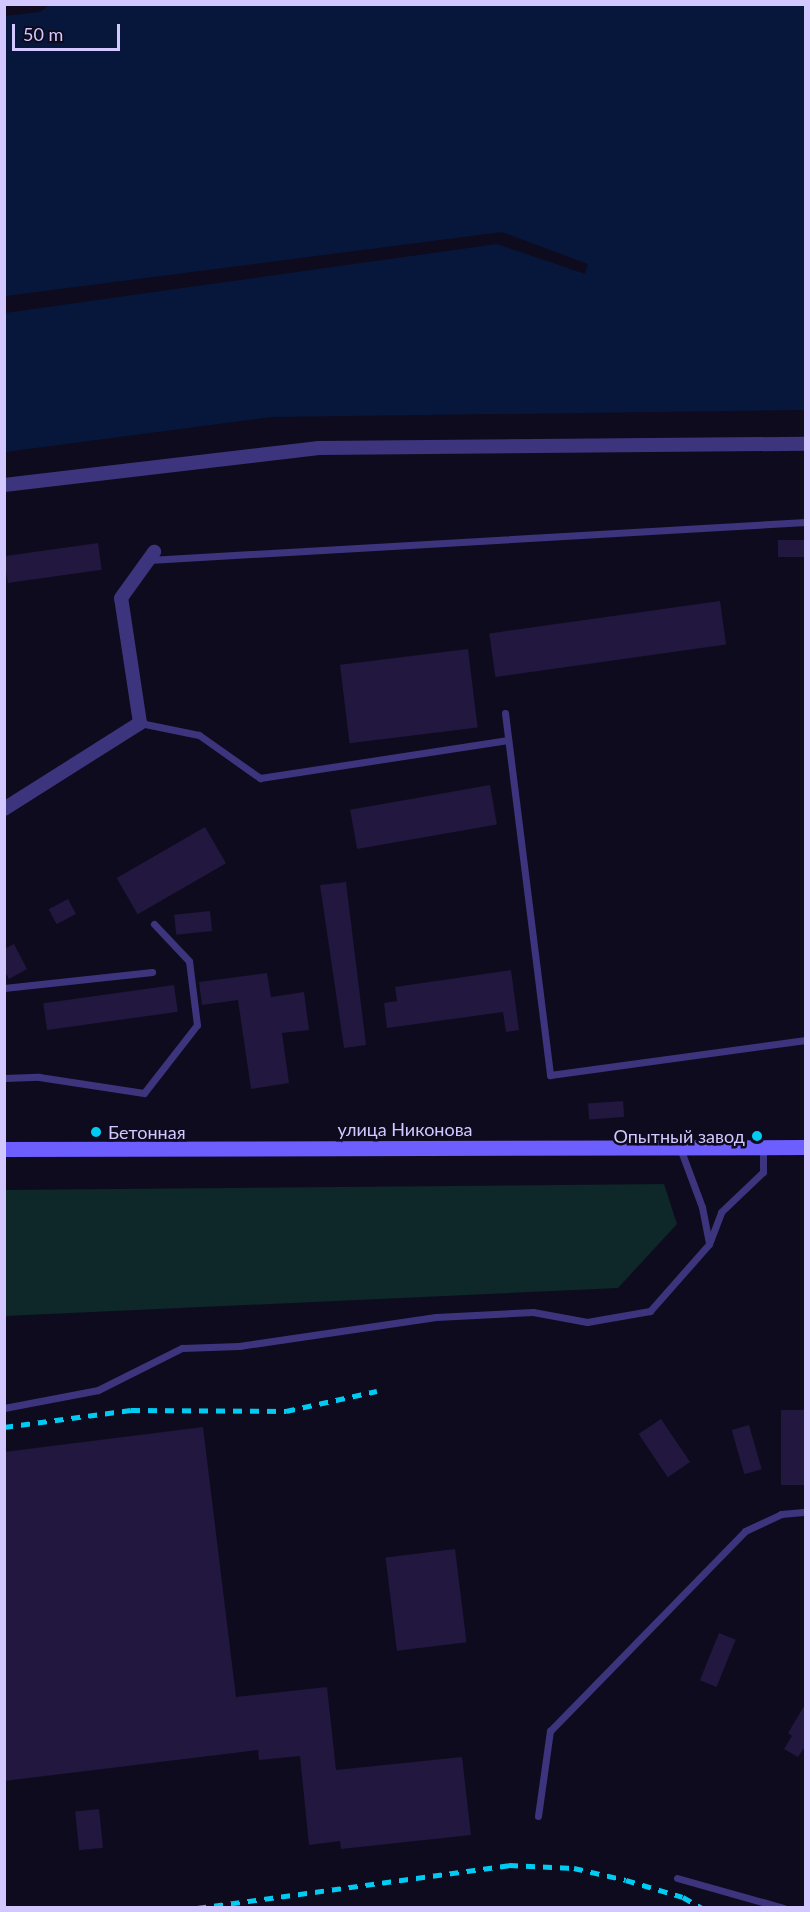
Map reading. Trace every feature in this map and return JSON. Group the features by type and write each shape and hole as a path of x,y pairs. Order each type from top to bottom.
{"main road":[{"name":"улица Никонова","path":"4,1149 806,1147"}],"street":[{"path":"4,485 319,448 806,444"},
{"path":"4,809 140,723 121,598 151,556"}],"lane":[{"path":"151,556 806,522"},
{"path":"504,713 550,1075 806,1040"},
{"path":"140,723 199,735 260,778 508,740"},
{"path":"4,1078 39,1077 144,1094 197,1025 189,962 154,924"},
{"path":"4,988 152,972"},
{"path":"4,1408 98,1390 182,1348 239,1346 436,1317 533,1312 587,1322 650,1311 709,1244 721,1212 763,1172 763,1147"},
{"path":"680,1148 702,1207 709,1244"},
{"path":"538,1816 550,1731 745,1530 782,1514 806,1512"},
{"path":"677,1878 784,1908"}],"green space":[{"path":"664,1184 677,1224 618,1288 5,1316 5,1190"}],"water":[{"path":"49,5 805,5 805,410 271,417 5,452 5,313 497,244 585,274 588,264 502,232 5,296 5,16 40,12"}],"building":[{"path":"778,540 806,540 806,557 778,557"},
{"path":"98,543 102,570 8,583 4,556"},
{"path":"720,601 726,645 495,677 489,633"},
{"path":"468,649 478,727 350,743 340,665"},
{"path":"490,785 497,824 357,849 350,810"},
{"path":"205,827 226,863 138,914 117,878"},
{"path":"346,882 366,1045 344,1048 320,885"},
{"path":"68,899 76,914 57,924 49,909"},
{"path":"210,911 212,931 176,935 174,915"},
{"path":"14,944 27,969 9,979 4,970 4,949"},
{"path":"511,970 519,1030 506,1032 503,1012 387,1028 384,1003 397,1001 395,987"},
{"path":"267,973 271,997 304,992 309,1030 282,1033 289,1083 251,1089 238,1000 202,1005 199,982"},
{"path":"174,985 178,1012 47,1030 43,1003"},
{"path":"623,1101 624,1117 589,1119 588,1103"},
{"path":"781,1410 806,1410 806,1485 781,1485"},
{"path":"661,1419 690,1462 668,1477 639,1434"},
{"path":"749,1425 762,1469 744,1474 732,1430"},
{"path":"203,1427 236,1697 327,1687 336,1770 462,1757 471,1835 341,1849 340,1841 309,1845 300,1756 259,1760 258,1750 4,1781 4,1452"},
{"path":"455,1549 466,1642 397,1651 386,1558"},
{"path":"719,1633 736,1640 717,1687 700,1680"},
{"path":"806,1703 806,1745 798,1757 784,1749 792,1736 788,1733"},
{"path":"99,1809 103,1848 79,1850 75,1812"}],"railway":[{"path":"4,1427 131,1410 286,1411 377,1391"},
{"path":"197,1908 509,1865 574,1868 683,1897 702,1908"}],"place":[{"name":"Бетонная","path":"96,1132"},
{"name":"Опытный завод","path":"757,1136"}]}
